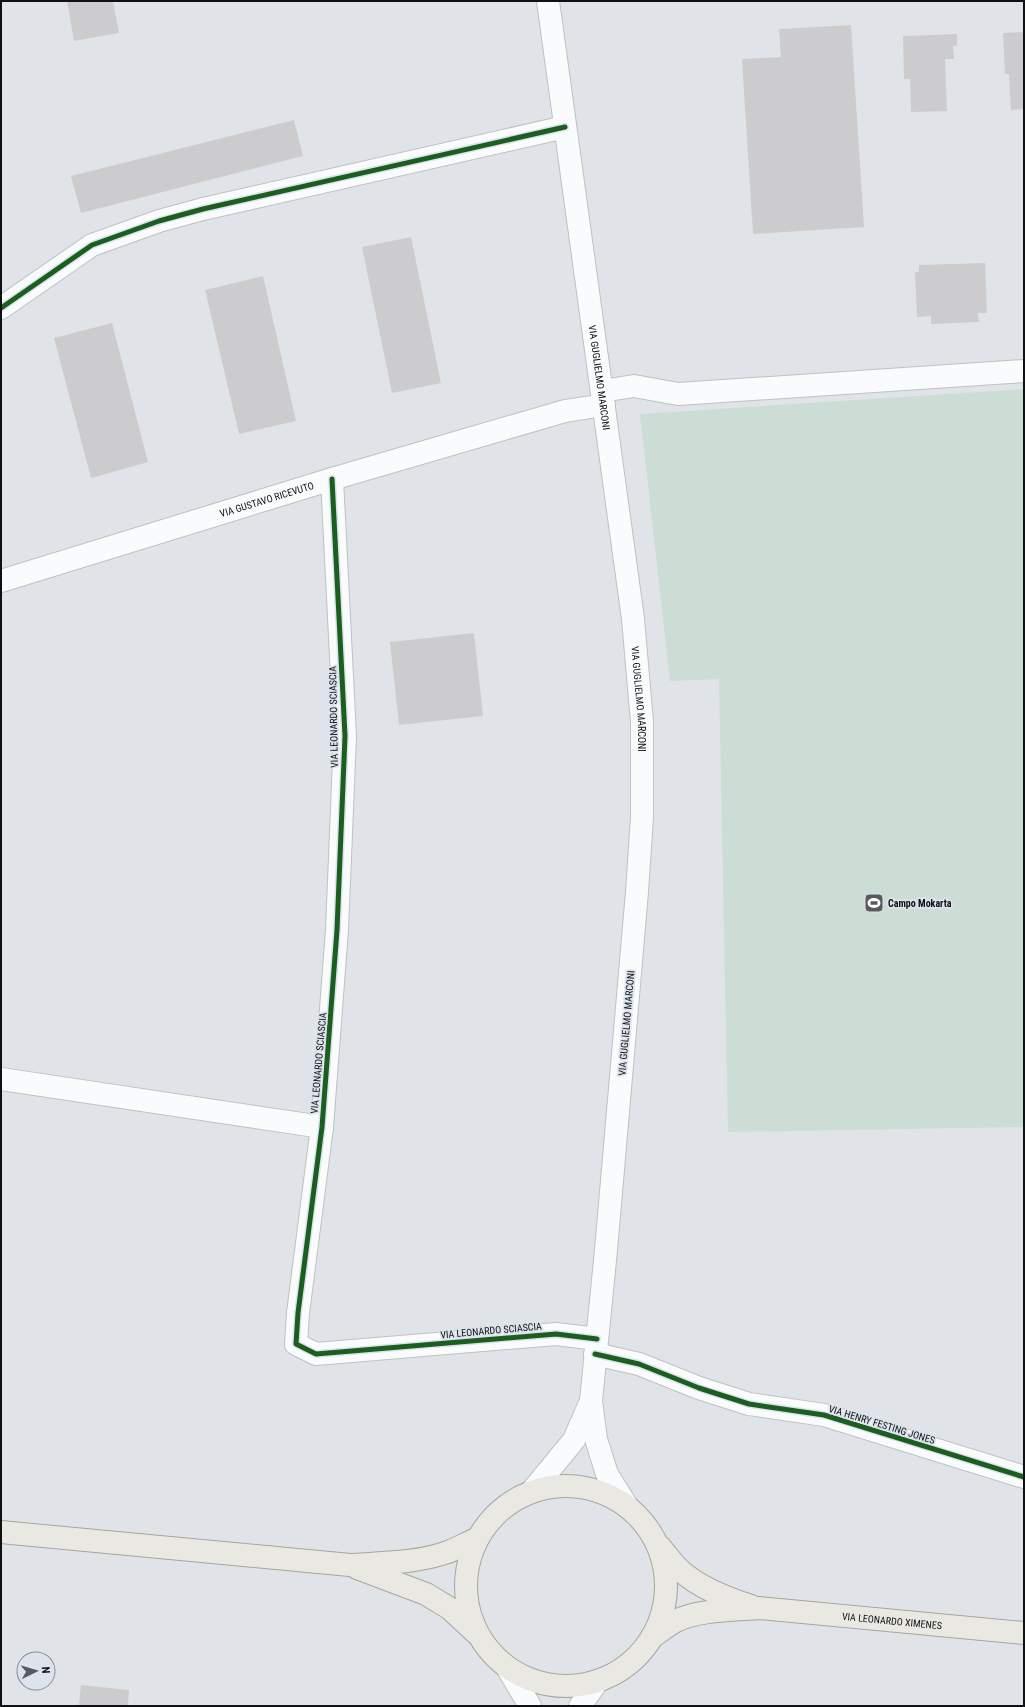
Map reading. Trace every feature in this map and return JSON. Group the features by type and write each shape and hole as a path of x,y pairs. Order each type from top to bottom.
{"main road":[{"path":"350,1565 426,1594 449,1608 477,1634 491,1653 508,1669 528,1680 551,1686 574,1687 597,1682 619,1672 638,1656 652,1637 662,1615 666,1591 664,1566 657,1544 644,1523 627,1506 605,1493 581,1486 556,1485 532,1491 510,1502 491,1519 476,1539 466,1570 467,1603 477,1634"},
{"path":"1,1532 350,1565 400,1562 428,1558 447,1552 476,1539"},
{"name":"VIA LEONARDO XIMENES","path":"657,1544 681,1571 702,1586 728,1598 759,1608"},
{"name":"VIA LEONARDO XIMENES","path":"652,1637 676,1620 720,1611 759,1608 1024,1634"}],"street":[{"name":"VIA GUGLIELMO MARCONI","path":"548,1 634,626 642,722 642,817 606,1250 590,1401 596,1439 607,1474 627,1506"},
{"path":"1,308 92,245 159,221 203,209 565,127"},
{"name":"VIA GUSTAVO RICEVUTO","path":"1,581 332,479 565,412 634,386 678,394 1024,371"},
{"name":"VIA LEONARDO SCIASCIA","path":"332,479 345,736 337,938 322,1127 298,1313 296,1344 316,1354 556,1334 596,1346"},
{"path":"1,1080 322,1127"},
{"name":"VIA HENRY FESTING JONES","path":"596,1346 699,1388 749,1404 824,1415 1024,1477"},
{"name":"VIA GUGLIELMO MARCONI","path":"532,1491 574,1440 590,1401"},
{"path":"508,1669 530,1706"},
{"path":"580,1706 597,1682"}],"shaded area":[{"path":"1024,389 1024,1127 728,1132 719,679 670,681 640,414"}],"building":[{"path":"67,1 113,1 119,33 74,41"},
{"path":"851,25 864,227 753,234 742,59 781,57 779,29"},
{"path":"1024,32 1024,109 1011,110 1009,74 1005,74 1003,33"},
{"path":"957,34 957,46 953,46 954,59 945,59 947,111 911,112 910,79 904,79 903,36"},
{"path":"294,120 303,156 81,213 71,176"},
{"path":"411,237 441,383 392,393 362,247"},
{"path":"985,263 987,313 978,313 979,322 931,324 931,316 917,317 915,272 919,272 919,265"},
{"path":"263,276 296,421 239,434 205,290"},
{"path":"112,323 148,462 91,478 54,338"},
{"path":"474,633 483,716 399,725 390,642"},
{"path":"81,1685 129,1690 128,1706 79,1706"}],"cycle path":[{"path":"1,308 92,245 159,221 203,209 565,127"},
{"path":"332,479 345,736 337,930 322,1127 298,1313 296,1344 316,1354 556,1334 597,1339"},
{"path":"595,1354 639,1364 699,1388 749,1404 824,1415 1024,1477"}],"place":[{"name":"Campo Mokarta","path":"874,903"}]}
